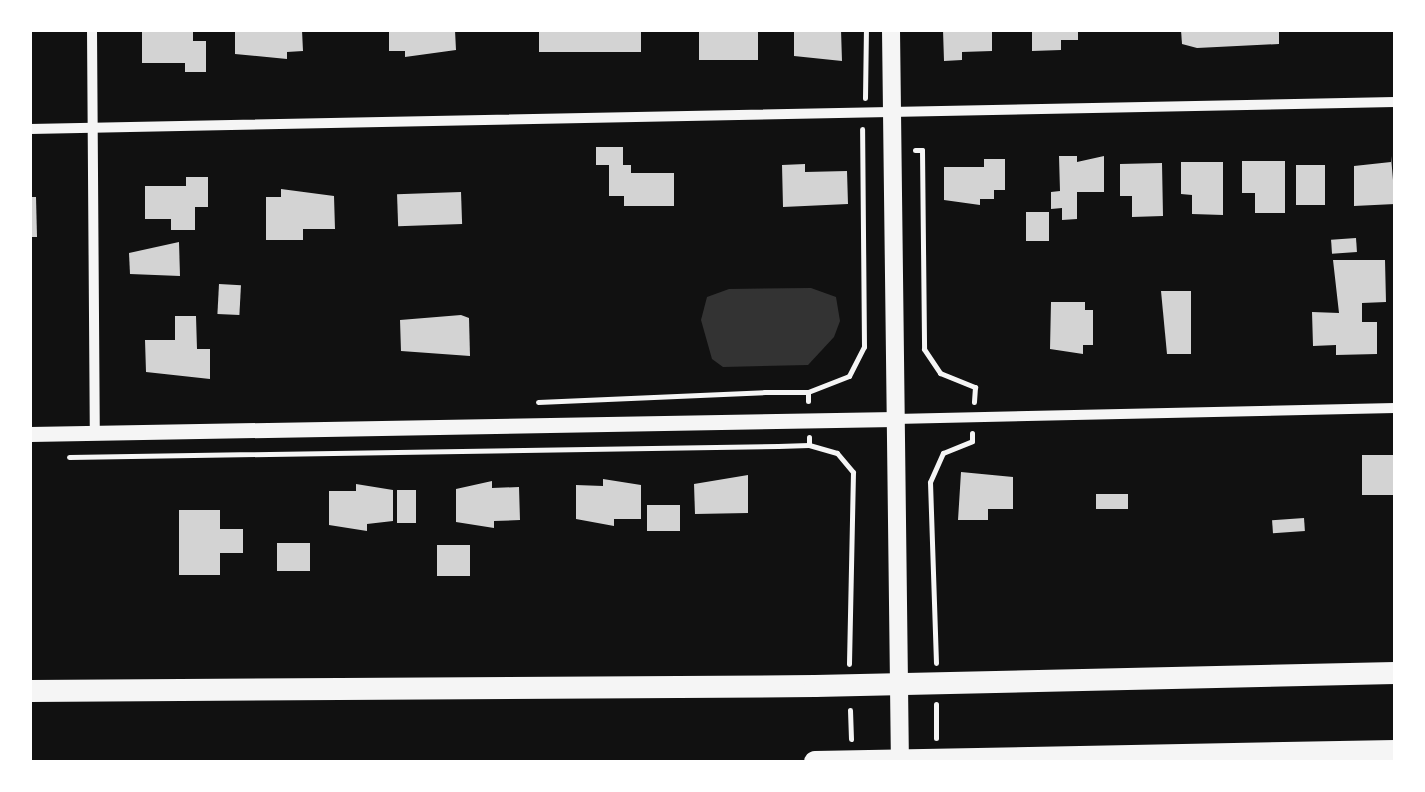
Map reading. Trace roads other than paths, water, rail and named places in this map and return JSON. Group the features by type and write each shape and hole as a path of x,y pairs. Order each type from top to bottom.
{"highway":[{"path":"30,691 816,686 1395,672"},
{"path":"815,762 1395,751"}],"main road":[{"path":"891,30 900,762"}],"street":[{"path":"92,30 94,433"},
{"path":"30,129 1395,102"},
{"path":"30,434 1395,408"}]}
